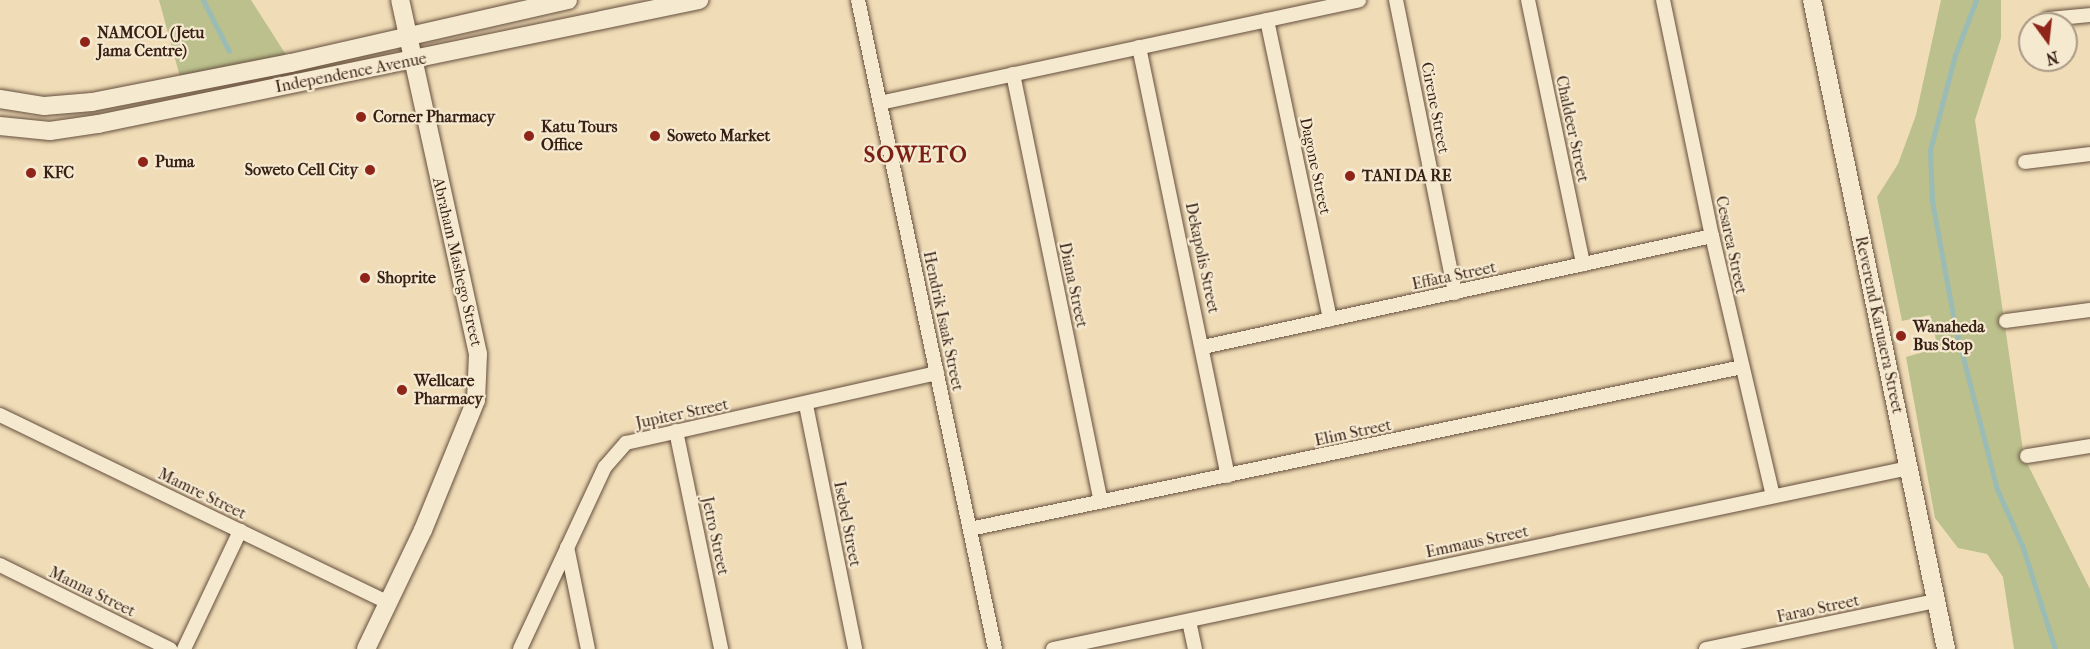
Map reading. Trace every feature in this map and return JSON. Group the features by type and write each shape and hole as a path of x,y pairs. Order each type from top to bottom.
{"main road":[{"name":"Abraham Mashego Street","path":"366,649 389,603 476,400 478,354 400,0"},
{"name":"Independence Avenue","path":"0,99 44,106 92,102 407,37 568,0"},
{"name":"Independence Avenue","path":"0,126 32,131 72,128 412,61 699,0"},
{"name":"Reverend Karuaera Street","path":"1812,0 1946,649"}],"street":[{"name":"Hendrik Isaak Street","path":"858,0 995,649"},
{"path":"880,103 1359,0"},
{"name":"Cirene Street","path":"1396,0 1455,293"},
{"name":"Chaldeer Street","path":"1528,0 1582,264"},
{"name":"Cesarea Street","path":"1663,0 1712,236 1773,496"},
{"name":"Dagone Street","path":"1267,20 1330,319"},
{"name":"Dekapolis Street","path":"1139,47 1228,476"},
{"name":"Diana Street","path":"1013,74 1101,501"},
{"path":"2025,162 2090,154"},
{"name":"Effata Street","path":"1203,347 1712,236"},
{"path":"2006,321 2090,310"},
{"name":"Elim Street","path":"970,530 1742,367"},
{"name":"Jupiter Street","path":"520,649 567,547 618,448 675,431 806,405 937,373"},
{"name":"Isebel Street","path":"806,405 855,649"},
{"name":"Mamre Street","path":"0,415 389,603"},
{"name":"Jetro Street","path":"675,431 721,649"},
{"path":"2027,456 2090,446"},
{"name":"Emmaus Street","path":"1053,649 1908,468"},
{"path":"184,649 240,531"},
{"path":"567,547 588,649"},
{"name":"Manna Street","path":"0,565 170,649"},
{"name":"Farao Street","path":"1706,649 1936,601"},
{"path":"1189,621 1195,649"}],"green space":[{"path":"159,0 251,0 290,61 182,84"},
{"path":"1941,0 2001,0 2001,38 1975,120 2024,457 2090,589 2090,649 2014,649 2003,577 1987,554 1958,548 1935,518 1906,357 1938,348 1930,315 1902,321 1877,197 1898,164 1916,115"}],"waterway":[{"path":"203,0 229,51"},
{"path":"1976,0 1955,55 1930,150 1932,201 1955,326 1997,489 2023,548 2055,649"}],"place":[{"name":"NAMCOL (Jetu Jama Centre)","path":"85,42"},
{"name":"Corner Pharmacy","path":"361,117"},
{"name":"Katu Tours Office","path":"529,136"},
{"name":"Soweto Market","path":"655,136"},
{"name":"Puma","path":"143,162"},
{"name":"Soweto Cell City","path":"370,170"},
{"name":"KFC","path":"31,173"},
{"name":"TANI DA RE","path":"1350,176"},
{"name":"Shoprite","path":"365,278"},
{"name":"Wanaheda Bus Stop","path":"1901,336"},
{"name":"Wellcare Pharmacy","path":"402,390"}],"district":[{"name":"SOWETO","path":"916,156"}]}
